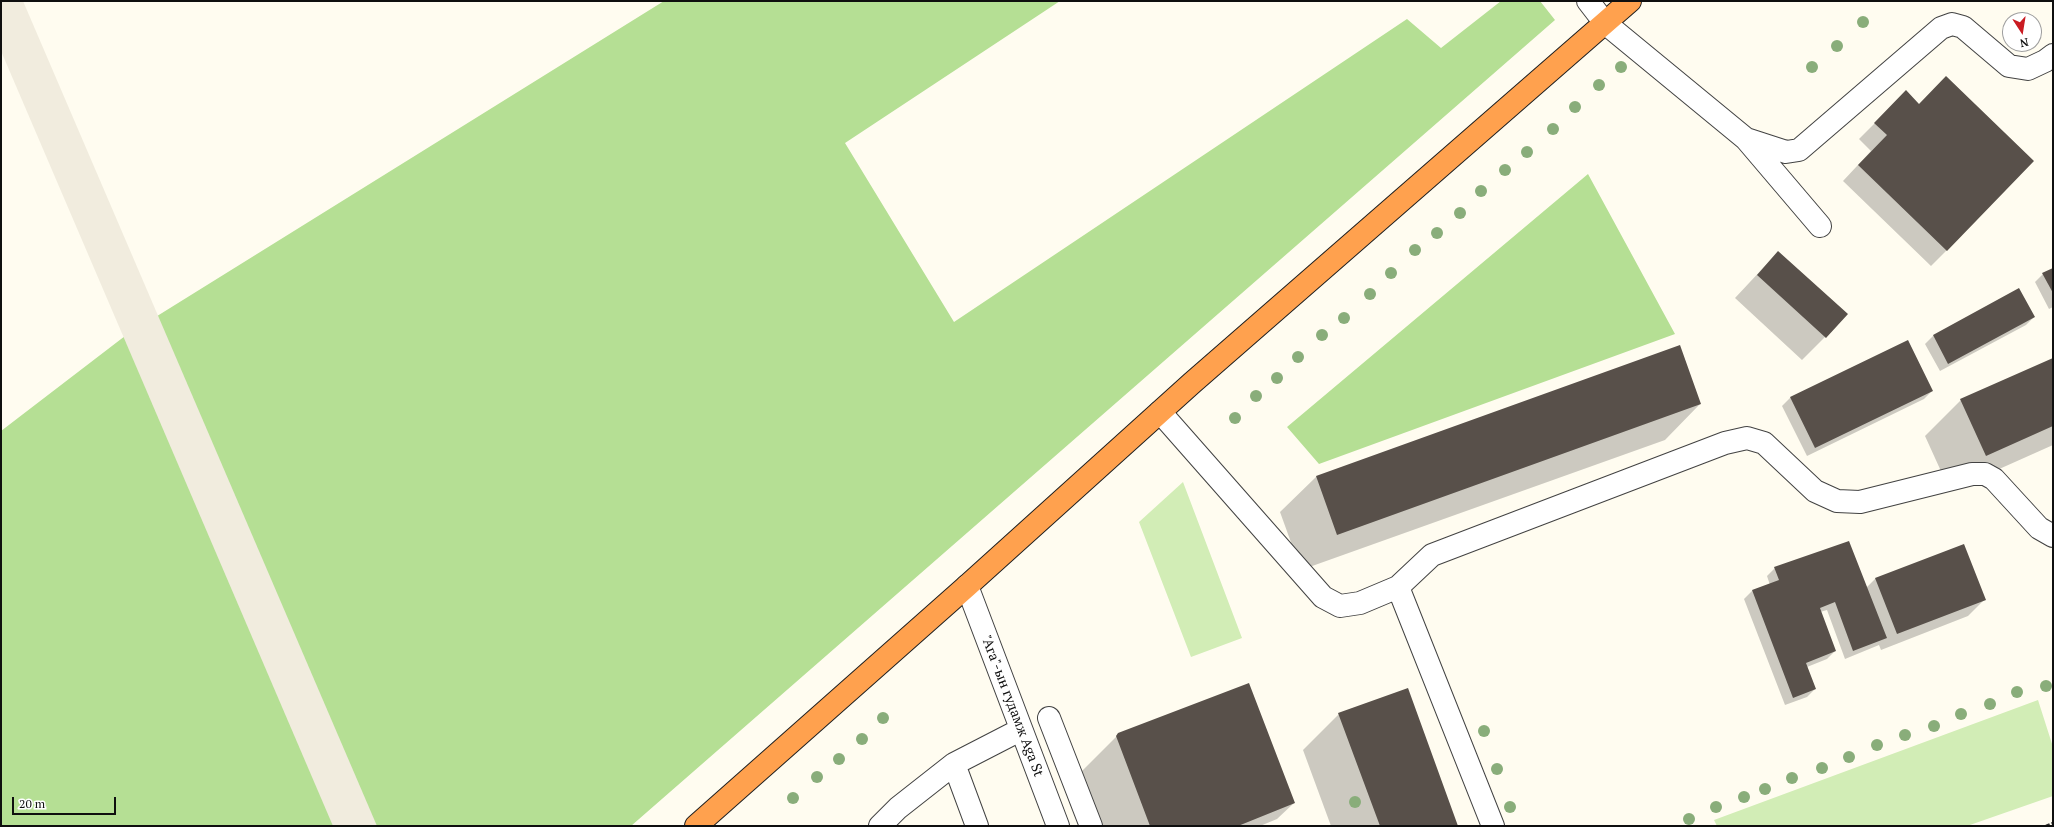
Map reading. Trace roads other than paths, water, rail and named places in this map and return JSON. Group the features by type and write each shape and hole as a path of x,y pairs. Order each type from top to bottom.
{"highway":[{"path":"696,826 967,586 1160,412 1630,1"}],"street":[{"path":"1588,1 1604,23 1746,139 1820,226"},
{"path":"1746,139 1786,152 1799,150 1941,28 1952,24 1963,27 2009,66 2028,69 2045,62 2053,55"},
{"path":"1160,412 1323,597 1340,606 1360,603 1398,587 1432,555 1725,443 1747,438 1764,443 1815,490 1837,501 1860,502 1972,474 1985,474 1994,478 2038,528 2053,536"},
{"name":"\"Ага\"-ын гудамж Aga St","path":"967,586 1020,730 1058,826"},
{"path":"1398,587 1493,826"},
{"path":"1049,718 1091,826"},
{"path":"880,826 898,808 954,764 1020,730"},
{"path":"954,764 977,826"}]}
